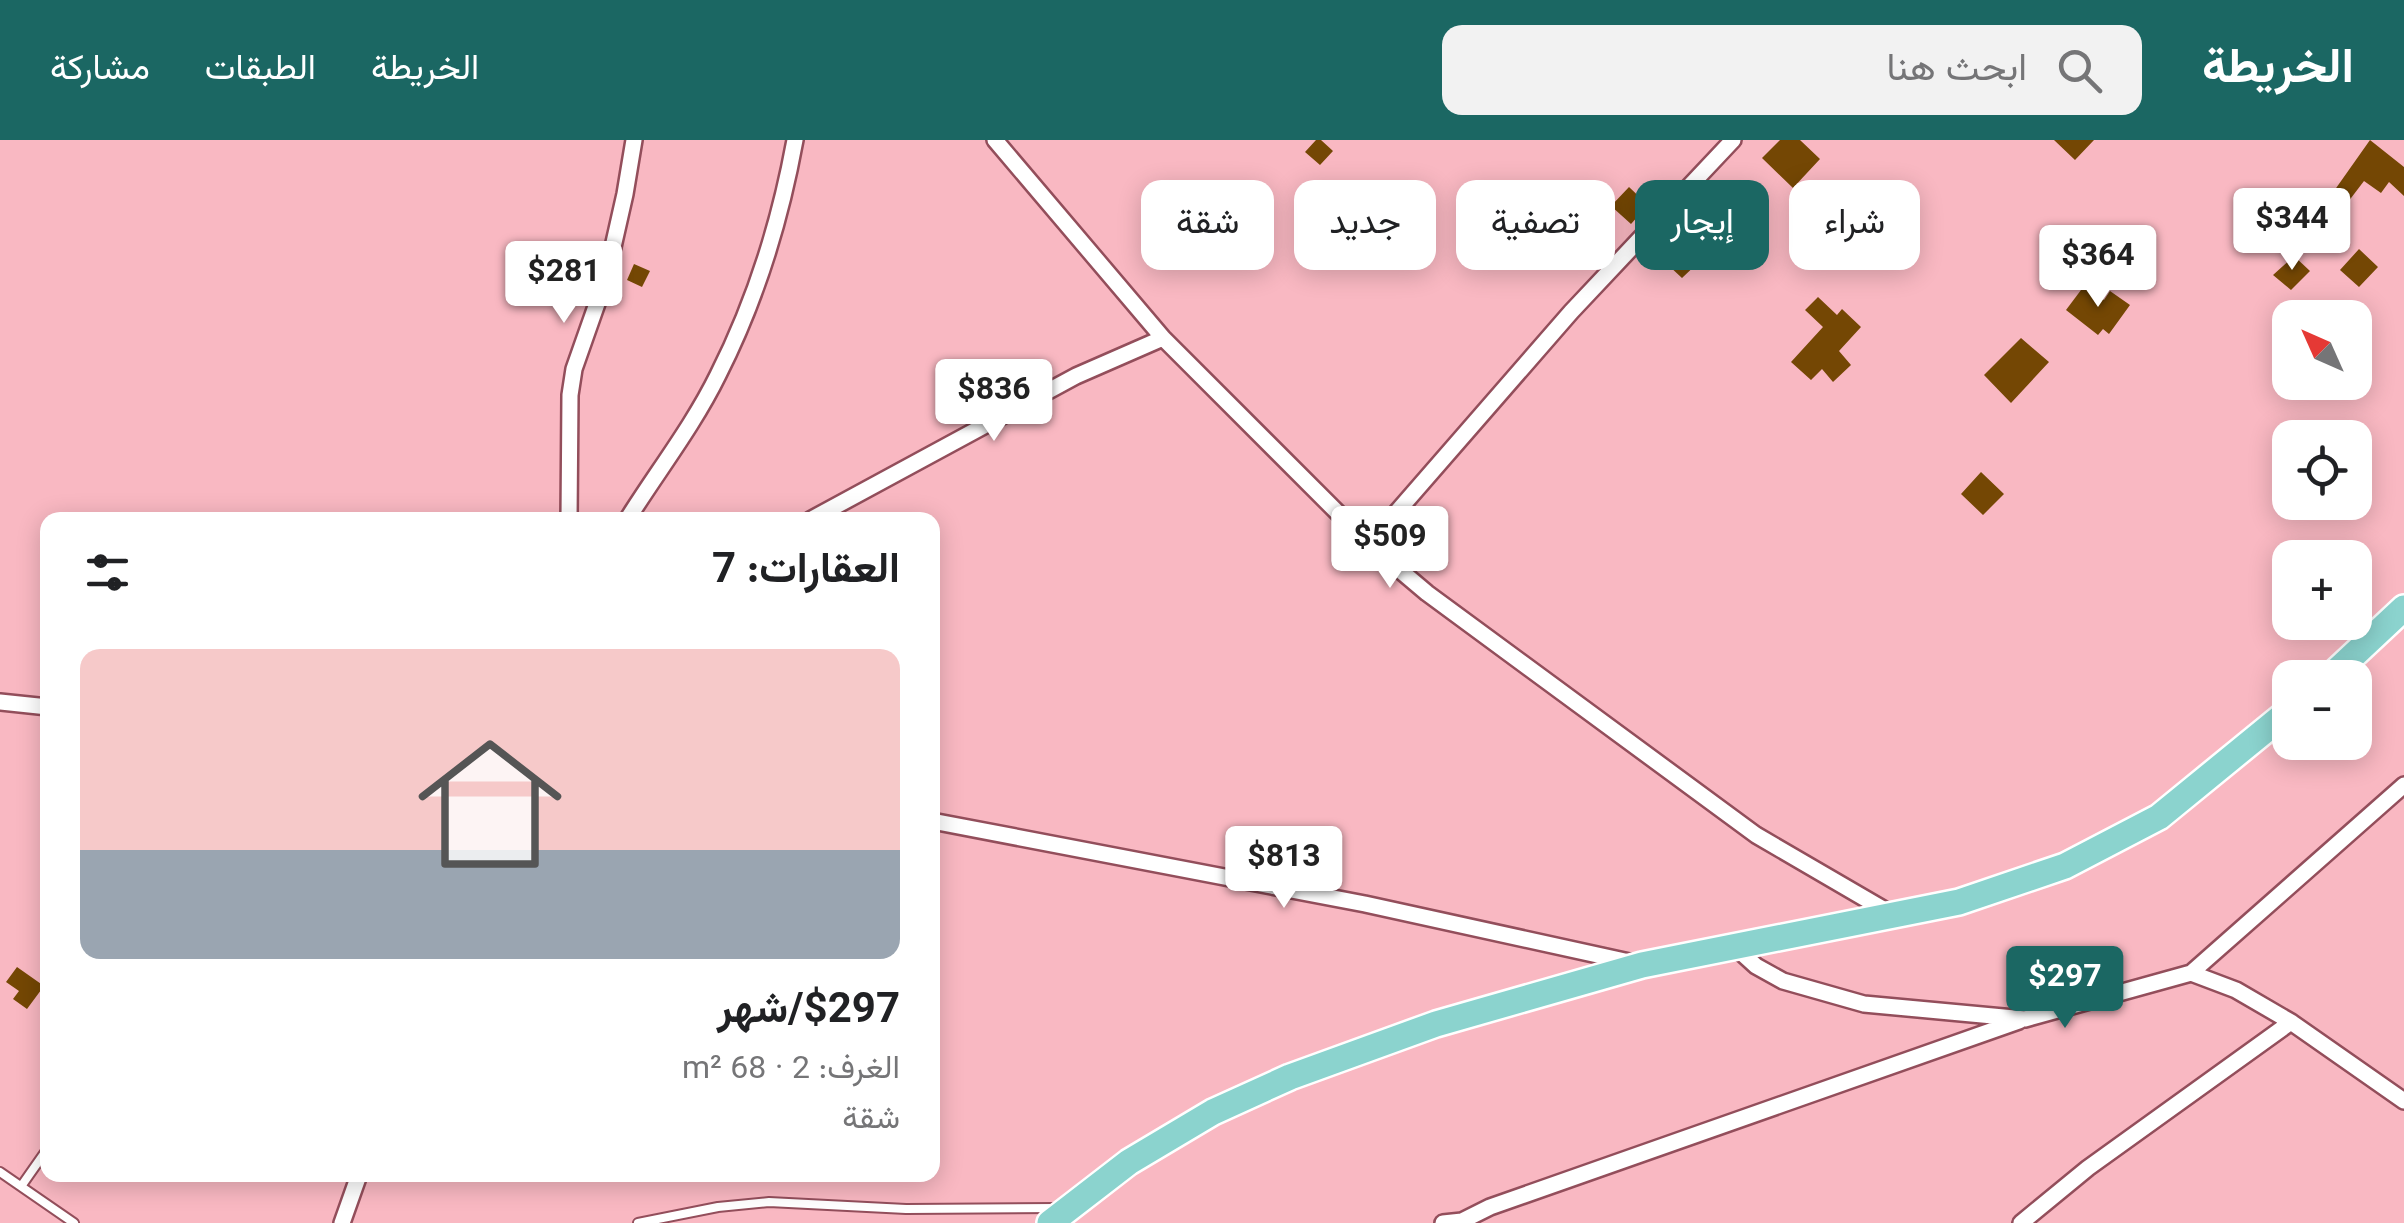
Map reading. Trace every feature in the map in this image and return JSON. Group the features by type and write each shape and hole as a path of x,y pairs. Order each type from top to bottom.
{"main road":[{"path":"2349,660 2404,608"},
{"path":"1060,1216 1129,1162 1186,1126 1290,1077 1436,1024 1642,965 1959,902 2065,866 2160,817 2272,725"}],"street":[{"path":"569,512 570,394 574,370 606,278 634,140"},
{"path":"632,512 694,417 734,342 778,225 795,140"},
{"path":"995,140 1163,338 1369,544 1428,594 1756,835 1895,916"},
{"path":"1369,544 1571,312 1733,140"},
{"path":"825,512 1059,385 1163,338"},
{"path":"0,702 40,706"},
{"path":"1443,1223 1462,1222 1490,1207 2024,1019 2191,973 2404,784"},
{"path":"940,823 1366,904 1642,965"},
{"path":"1734,946 1756,966 1783,981 1864,1004 2024,1019"},
{"path":"2191,973 2236,990 2291,1022 2404,1100"},
{"path":"2021,1223 2088,1168 2291,1022"},
{"path":"342,1223 357,1182"}],"lane":[{"path":"22,1185 40,1159"},
{"path":"0,1172 74,1223"},
{"path":"638,1223 718,1207 768,1202 1060,1216"}],"building":[{"path":"1316,140 1333,151 1320,165 1305,152"},
{"path":"1780,140 1800,140 1820,159 1800,180 1789,180 1789,184 1762,158"},
{"path":"2054,140 2094,140 2075,160"},
{"path":"2370,140 2404,167 2404,196 2389,182 2381,193 2364,181 2348,202 2334,191"},
{"path":"1629,187 1635,193 1635,220 1631,224 1615,210 1615,202"},
{"path":"2359,249 2378,267 2359,287 2340,270"},
{"path":"2294,256 2310,271 2291,290 2273,275"},
{"path":"634,264 650,271 642,287 627,280"},
{"path":"1673,270 1690,270 1682,278"},
{"path":"2084,286 2104,300 2110,291 2130,305 2109,334 2103,329 2098,335 2066,310"},
{"path":"1818,297 1837,315 1842,309 1861,327 1839,351 1851,365 1833,382 1822,369 1811,380 1791,362 1823,327 1805,310"},
{"path":"2021,338 2049,362 2011,403 1984,375"},
{"path":"1981,472 2004,494 1983,515 1961,494"},
{"path":"17,967 40,983 40,991 27,1009 13,999 19,991 6,982"}]}
